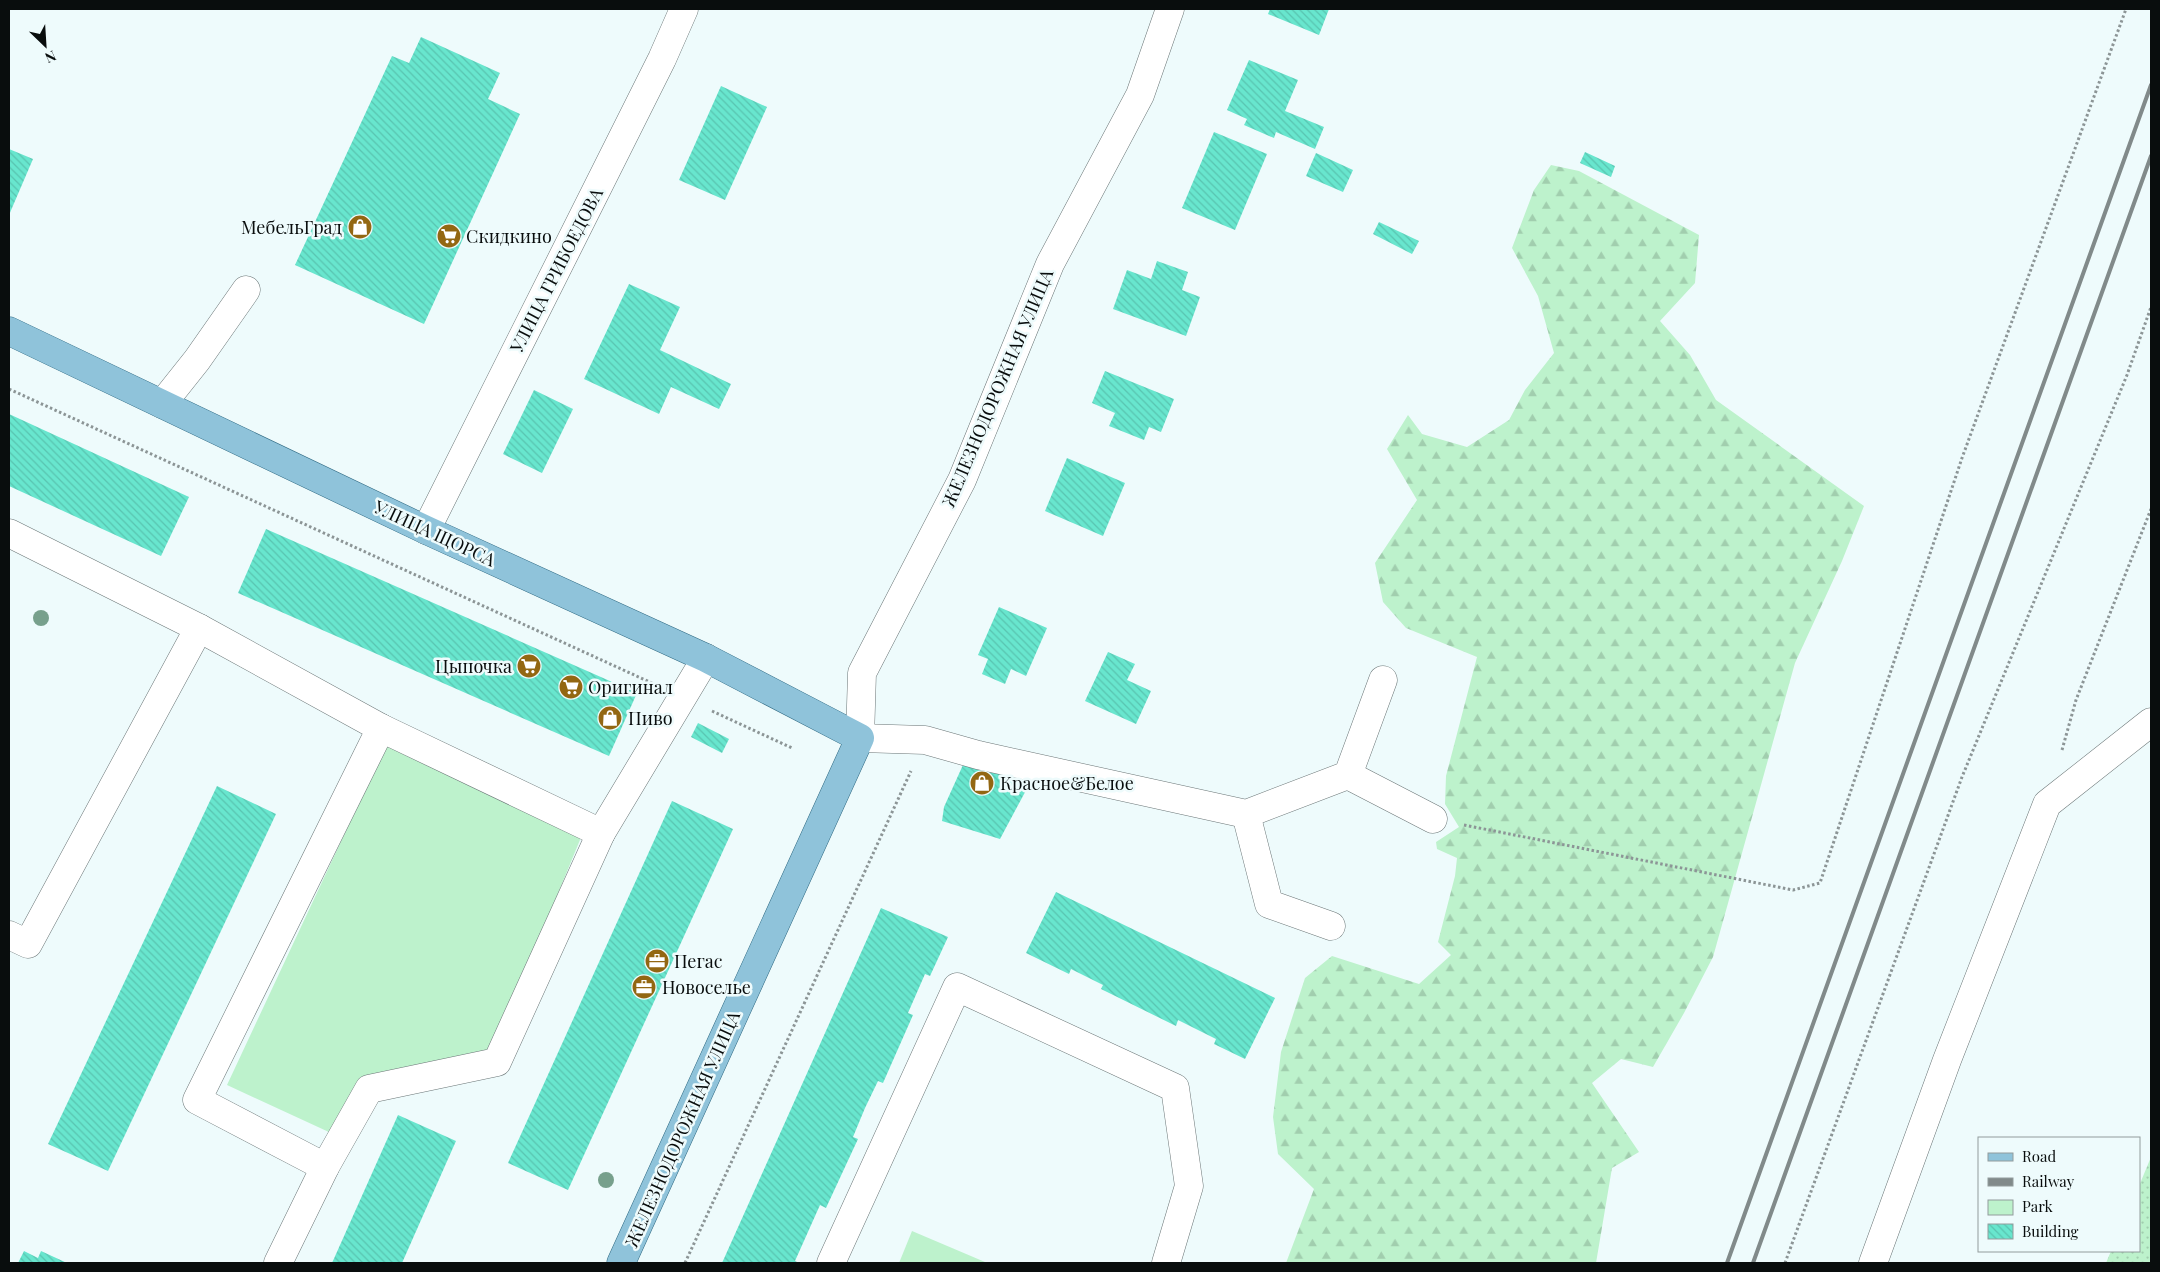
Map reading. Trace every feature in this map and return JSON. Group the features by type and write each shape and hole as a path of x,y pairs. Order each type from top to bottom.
{"main road":[{"name":"УЛИЦА ЩОРСА","path":"9,331 426,530 706,658 860,738"},
{"name":"ЖЕЛЕЗНОДОРОЖНАЯ УЛИЦА","path":"621,1263 860,738"}],"street":[{"name":"УЛИЦА ГРИБОЕДОВА","path":"426,530 662,59 684,9"},
{"name":"ЖЕЛЕЗНОДОРОЖНАЯ УЛИЦА","path":"860,738 862,673 962,480 1050,264 1140,94 1170,9"},
{"path":"162,404 197,360 246,290"},
{"path":"9,532 199,628 380,728 601,832"},
{"path":"9,935 28,944 199,628"},
{"path":"278,1263 325,1167 369,1089 497,1062 601,832 706,658"},
{"path":"1348,775 1383,680"},
{"path":"1873,1263 1947,1060 2047,804 2151,722"},
{"path":"325,1167 197,1100 380,728"},
{"path":"860,738 925,740 978,755 1246,814 1348,775 1433,819"},
{"path":"1246,814 1269,904 1331,926"},
{"path":"830,1263 957,987 1175,1088 1190,1186 1166,1263"}],"path":[{"path":"1433,819 1793,890 1820,883 1962,458 2126,9"},
{"path":"1785,1263 1962,777 2127,375 2151,307"},
{"path":"9,389 792,748"},
{"path":"2060,757 2076,700 2151,509"},
{"path":"685,1263 925,740"}],"green space":[{"path":"1551,165 1579,171 1699,235 1695,283 1660,321 1690,355 1716,400 1864,506 1842,561 1795,663 1713,957 1653,1067 1621,1059 1592,1083 1639,1152 1612,1168 1596,1263 1286,1263 1314,1189 1278,1154 1273,1117 1281,1052 1305,978 1332,956 1419,984 1451,955 1438,942 1455,876 1457,858 1437,849 1436,842 1459,827 1445,804 1446,776 1477,657 1406,628 1383,602 1375,563 1417,500 1387,449 1408,415 1422,434 1467,447 1509,420 1525,390 1554,353 1538,296 1512,248 1534,190"},
{"path":"388,741 582,835 492,1054 364,1081 331,1133 227,1085"},
{"path":"2151,1157 2151,1263 2106,1263 2111,1252 2140,1252 2140,1184"},
{"path":"912,1231 985,1262 899,1263"}],"building":[{"path":"1270,9 1329,9 1319,35 1268,14"},
{"path":"421,37 500,73 488,99 520,114 424,324 295,265 392,56 409,63"},
{"path":"1249,60 1298,80 1285,111 1324,127 1315,149 1276,132 1274,138 1244,125 1247,119 1227,110"},
{"path":"721,86 767,107 725,200 679,180"},
{"path":"1214,132 1267,154 1235,230 1182,208"},
{"path":"9,149 33,159 9,215"},
{"path":"1585,152 1615,166 1611,177 1580,163"},
{"path":"1316,153 1353,170 1343,192 1306,176"},
{"path":"1379,222 1419,241 1412,254 1373,234"},
{"path":"1157,261 1188,272 1182,290 1200,297 1186,336 1113,309 1127,270 1151,279"},
{"path":"629,284 680,307 660,350 731,384 719,409 671,387 659,414 584,379"},
{"path":"1105,371 1174,399 1161,432 1149,427 1144,440 1109,426 1115,413 1092,403"},
{"path":"534,390 573,409 542,473 503,454"},
{"path":"9,414 189,497 161,556 9,486"},
{"path":"1067,458 1125,483 1103,536 1045,511"},
{"path":"266,529 637,693 609,756 238,593"},
{"path":"999,607 1047,628 1026,676 1011,669 1005,684 982,674 988,659 978,655"},
{"path":"1108,652 1135,664 1127,680 1151,691 1136,724 1085,701"},
{"path":"698,723 729,739 722,753 691,737"},
{"path":"967,756 1031,781 1000,839 942,821 944,807"},
{"path":"217,786 276,814 108,1171 48,1144"},
{"path":"672,801 733,829 568,1190 508,1163"},
{"path":"1056,892 1275,998 1245,1059 1214,1044 1216,1039 1178,1020 1176,1026 1101,989 1103,985 1071,969 1069,974 1026,953"},
{"path":"881,908 948,937 930,976 925,974 908,1013 913,1015 883,1083 878,1081 865,1108 853,1137 858,1139 826,1208 820,1205 795,1261 799,1263 722,1263"},
{"path":"398,1115 456,1141 402,1263 332,1263"},
{"path":"24,1251 38,1258 41,1251 67,1263 18,1263"}],"railway":[{"path":"1727,1263 2151,85"},
{"path":"1753,1263 2151,156"}],"place":[{"name":"МебельГрад","path":"360,227"},
{"name":"Скидкино","path":"449,236"},
{"name":"Цыпочка","path":"529,666"},
{"name":"Оригинал","path":"571,687"},
{"name":"Пиво","path":"610,718"},
{"name":"Красное&Белое","path":"982,783"},
{"name":"Пегас","path":"657,961"},
{"name":"Новоселье","path":"644,987"}]}
